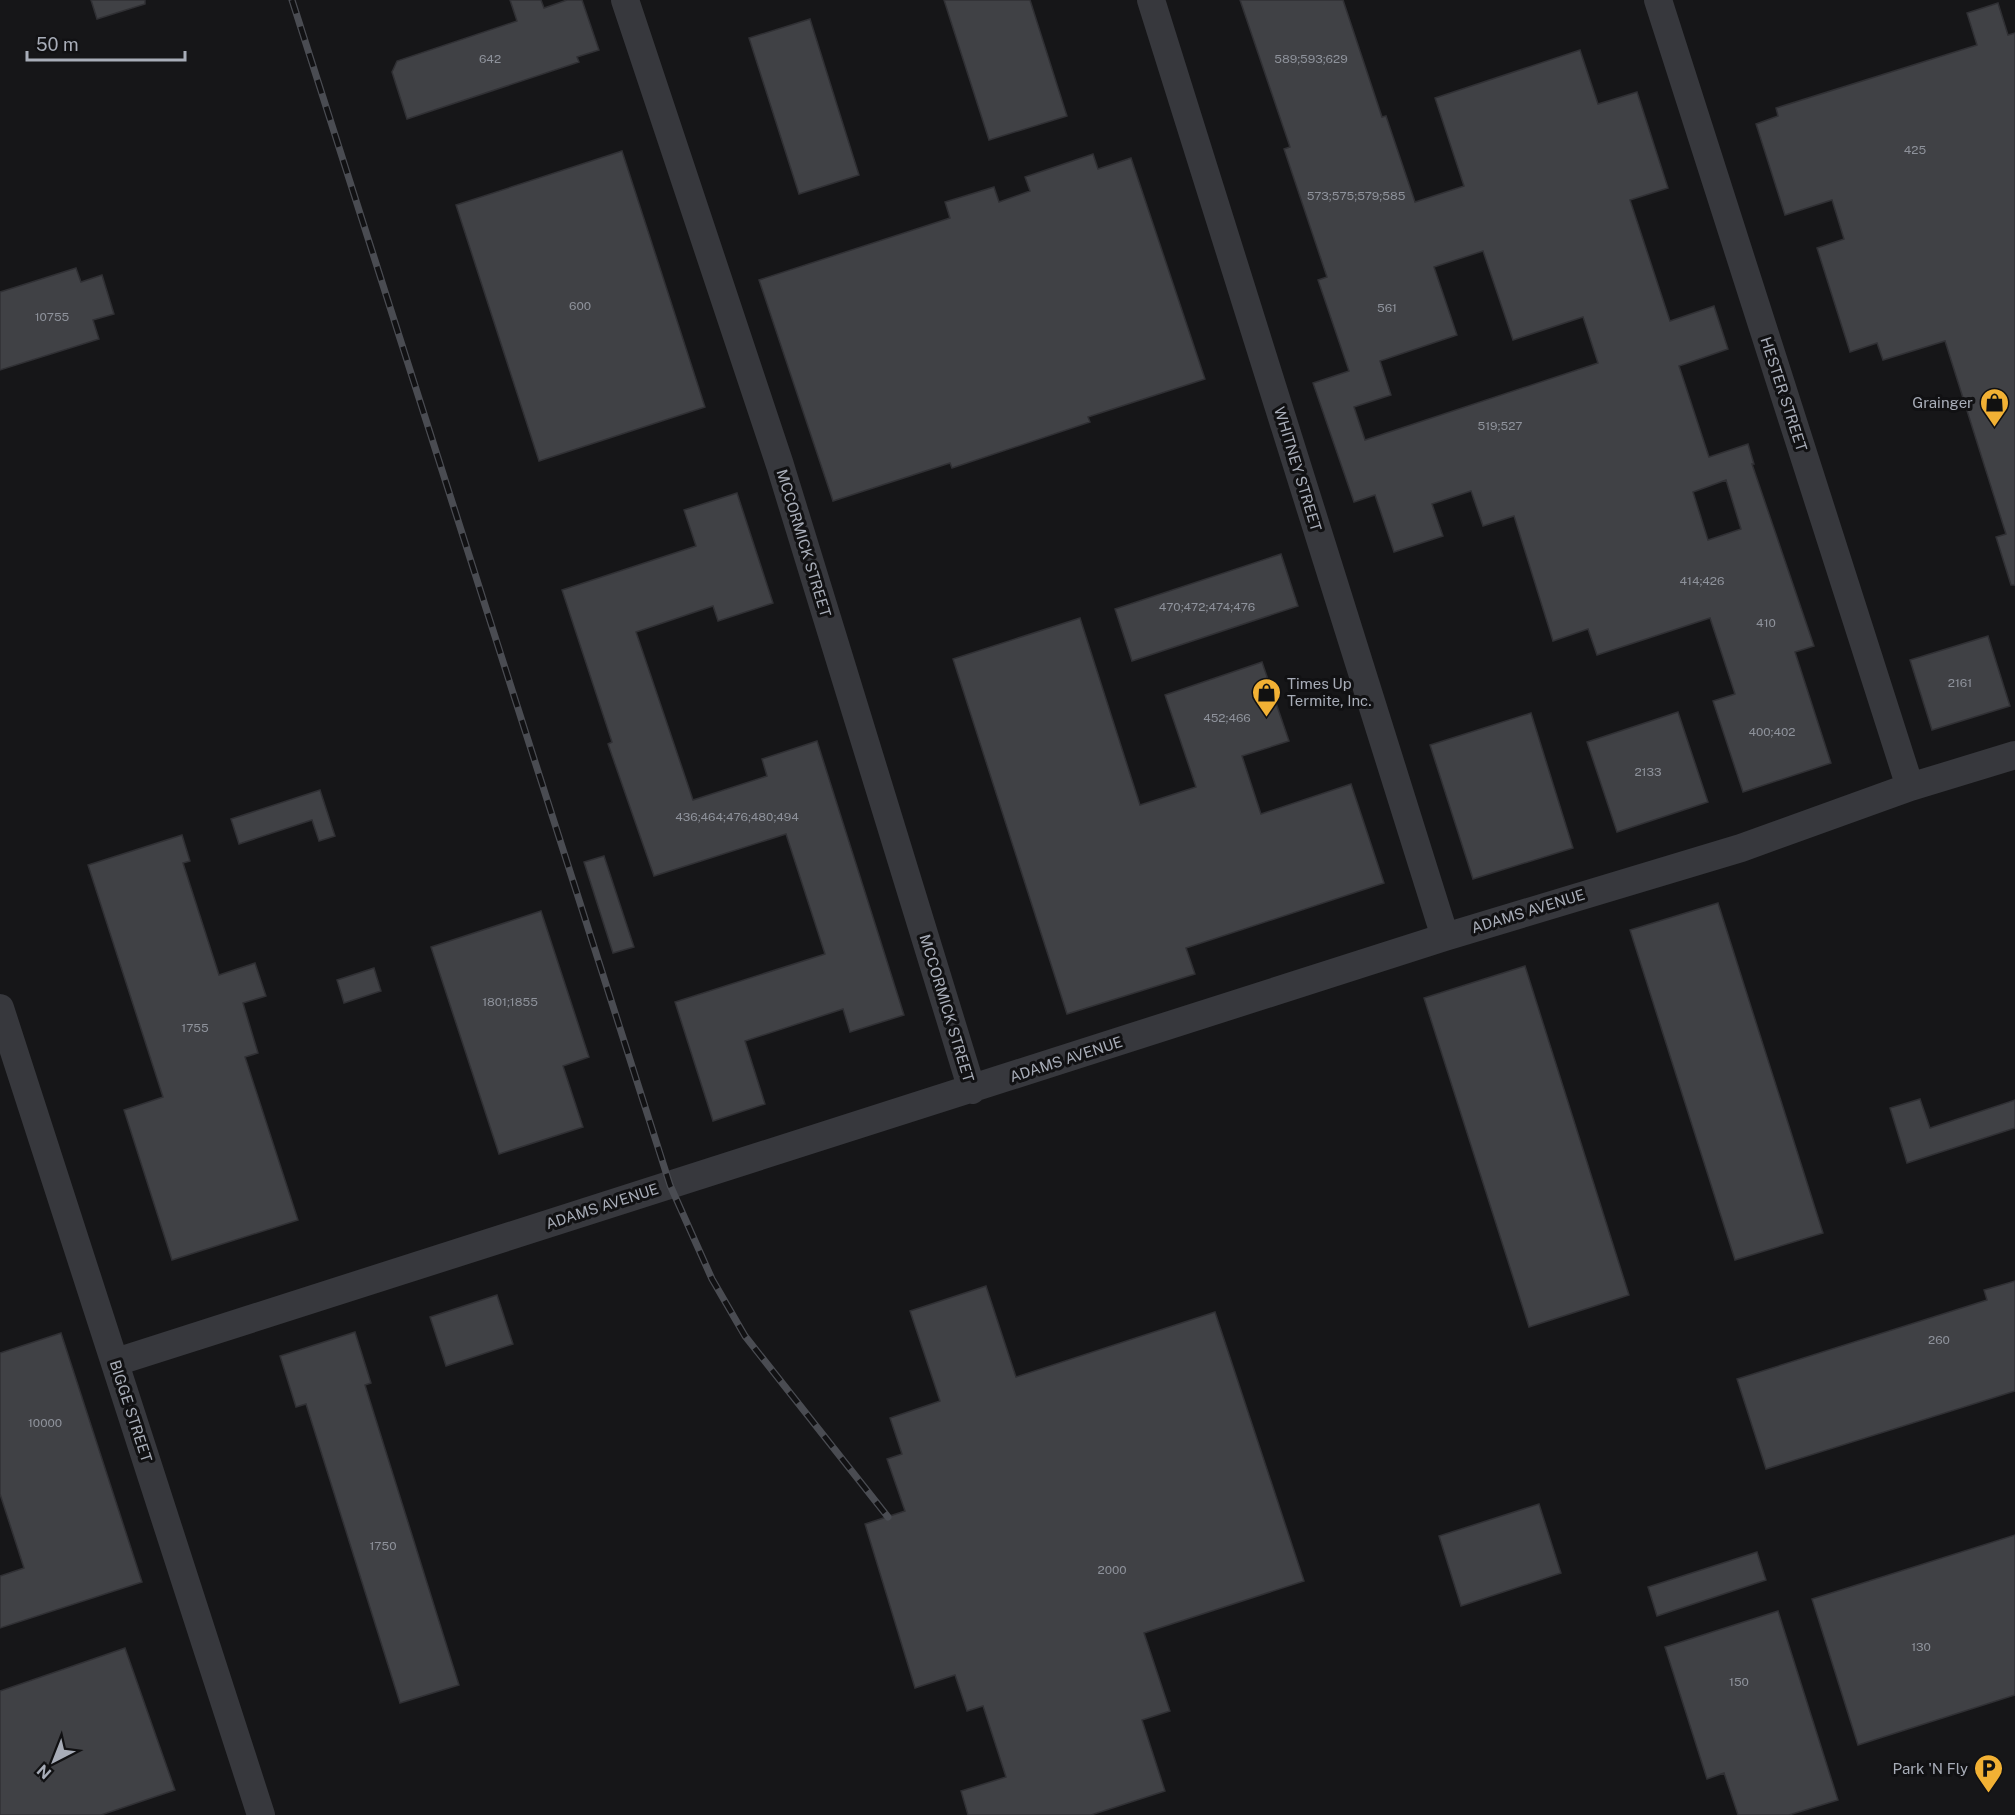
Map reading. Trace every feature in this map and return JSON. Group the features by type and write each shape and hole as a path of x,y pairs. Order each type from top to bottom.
{"street":[{"name":"MCCORMICK STREET","path":"625,0 780,465 972,1090"},
{"name":"WHITNEY STREET","path":"1150,0 1445,937"},
{"name":"HESTER STREET","path":"1659,0 1910,787"},
{"name":"ADAMS AVENUE","path":"116,1362 1445,937 1742,848 1910,787 2015,755"},
{"name":"BIGGE STREET","path":"0,1008 261,1815"}],"building":[{"path":"91,0 145,0 145,4 97,19"},
{"path":"510,0 541,0 544,8 567,0 582,0 599,50 577,57 579,62 407,119 392,72 397,61 517,21"},
{"path":"944,0 1030,0 1067,116 989,140"},
{"path":"1240,0 1343,0 1382,117 1386,116 1415,202 1464,186 1435,98 1580,50 1598,104 1637,92 1668,188 1630,200 1670,321 1714,306 1728,349 1679,366 1709,457 1748,444 1754,464 1752,464 1814,646 1795,652 1831,763 1743,792 1713,701 1735,694 1710,618 1597,655 1588,629 1553,641 1514,516 1483,526 1471,491 1432,504 1443,536 1394,552 1375,495 1354,502 1313,383 1349,371 1318,280 1327,277 1284,149 1290,147","holes":["1483,251 1513,340 1583,317 1598,363 1365,440 1354,407 1391,395 1380,361 1457,335 1434,267","1726,480 1741,529 1708,540 1693,492"]},
{"path":"1998,3 2008,35 2015,33 2015,585 2011,585 1996,537 2006,534 1945,341 1883,360 1877,343 1850,352 1817,248 1844,239 1832,200 1785,215 1756,124 1778,116 1776,108 1977,45 1967,13"},
{"path":"810,19 859,175 799,194 749,38"},
{"path":"622,151 705,407 539,461 456,205"},
{"path":"1093,154 1098,169 1131,158 1205,379 1088,417 1090,422 952,468 950,463 833,501 759,280 950,218 945,202 994,187 999,202 1030,191 1025,177"},
{"path":"76,268 81,282 102,275 114,314 93,320 99,339 0,370 0,292"},
{"path":"737,493 773,603 718,621 713,606 636,632 693,800 767,776 762,759 817,741 904,1015 850,1032 843,1009 745,1041 765,1104 713,1121 675,1002 825,954 786,834 654,876 608,744 612,742 562,590 696,546 684,510"},
{"path":"1281,554 1298,606 1132,661 1115,609"},
{"path":"1080,618 1140,805 1196,787 1165,695 1262,662 1289,741 1242,756 1261,814 1351,784 1384,883 1186,948 1195,974 1067,1014 953,659"},
{"path":"1988,636 2010,706 1932,730 1910,660"},
{"path":"1678,712 1708,802 1617,832 1587,742"},
{"path":"1531,713 1573,848 1473,879 1430,745"},
{"path":"320,790 335,836 319,841 312,820 239,844 231,819"},
{"path":"182,835 190,861 183,863 219,975 255,963 266,996 243,1003 258,1053 245,1057 298,1220 172,1260 124,1110 163,1097 88,865"},
{"path":"604,856 634,947 613,953 584,862"},
{"path":"1718,903 1823,1233 1735,1260 1630,930"},
{"path":"541,911 589,1057 563,1066 583,1127 499,1154 431,947"},
{"path":"1525,966 1629,1295 1529,1327 1424,998"},
{"path":"374,968 381,991 344,1003 337,980"},
{"path":"1920,1099 1930,1128 2015,1100 2015,1128 1907,1163 1890,1108"},
{"path":"2015,1281 2015,1391 1766,1469 1737,1379 1987,1300 1984,1290"},
{"path":"986,1286 1016,1377 1215,1312 1304,1581 1144,1633 1170,1711 1142,1720 1165,1791 1091,1815 968,1815 961,1791 1006,1777 983,1706 967,1711 955,1675 915,1688 865,1524 905,1511 887,1459 902,1454 890,1418 940,1401 910,1311"},
{"path":"497,1295 513,1344 446,1366 430,1317"},
{"path":"355,1332 371,1383 365,1385 459,1685 400,1703 306,1404 296,1407 280,1356"},
{"path":"61,1333 142,1582 0,1628 0,1576 24,1568 0,1494 0,1353"},
{"path":"1539,1504 1561,1573 1461,1606 1439,1536"},
{"path":"2015,1535 2015,1695 1858,1745 1812,1599"},
{"path":"1757,1552 1766,1580 1657,1616 1648,1587"},
{"path":"1778,1611 1838,1800 1789,1815 1738,1815 1724,1773 1707,1779 1665,1647"},
{"path":"125,1648 175,1790 101,1815 0,1815 0,1691"}],"railway":[{"path":"292,0 670,1185 712,1279 745,1336 888,1517"}],"place":[{"name":"Grainger","path":"1994,428"},
{"name":"Times Up Termite, Inc.","path":"1266,718"},
{"name":"Park 'N Fly","path":"1989,1794"}]}
